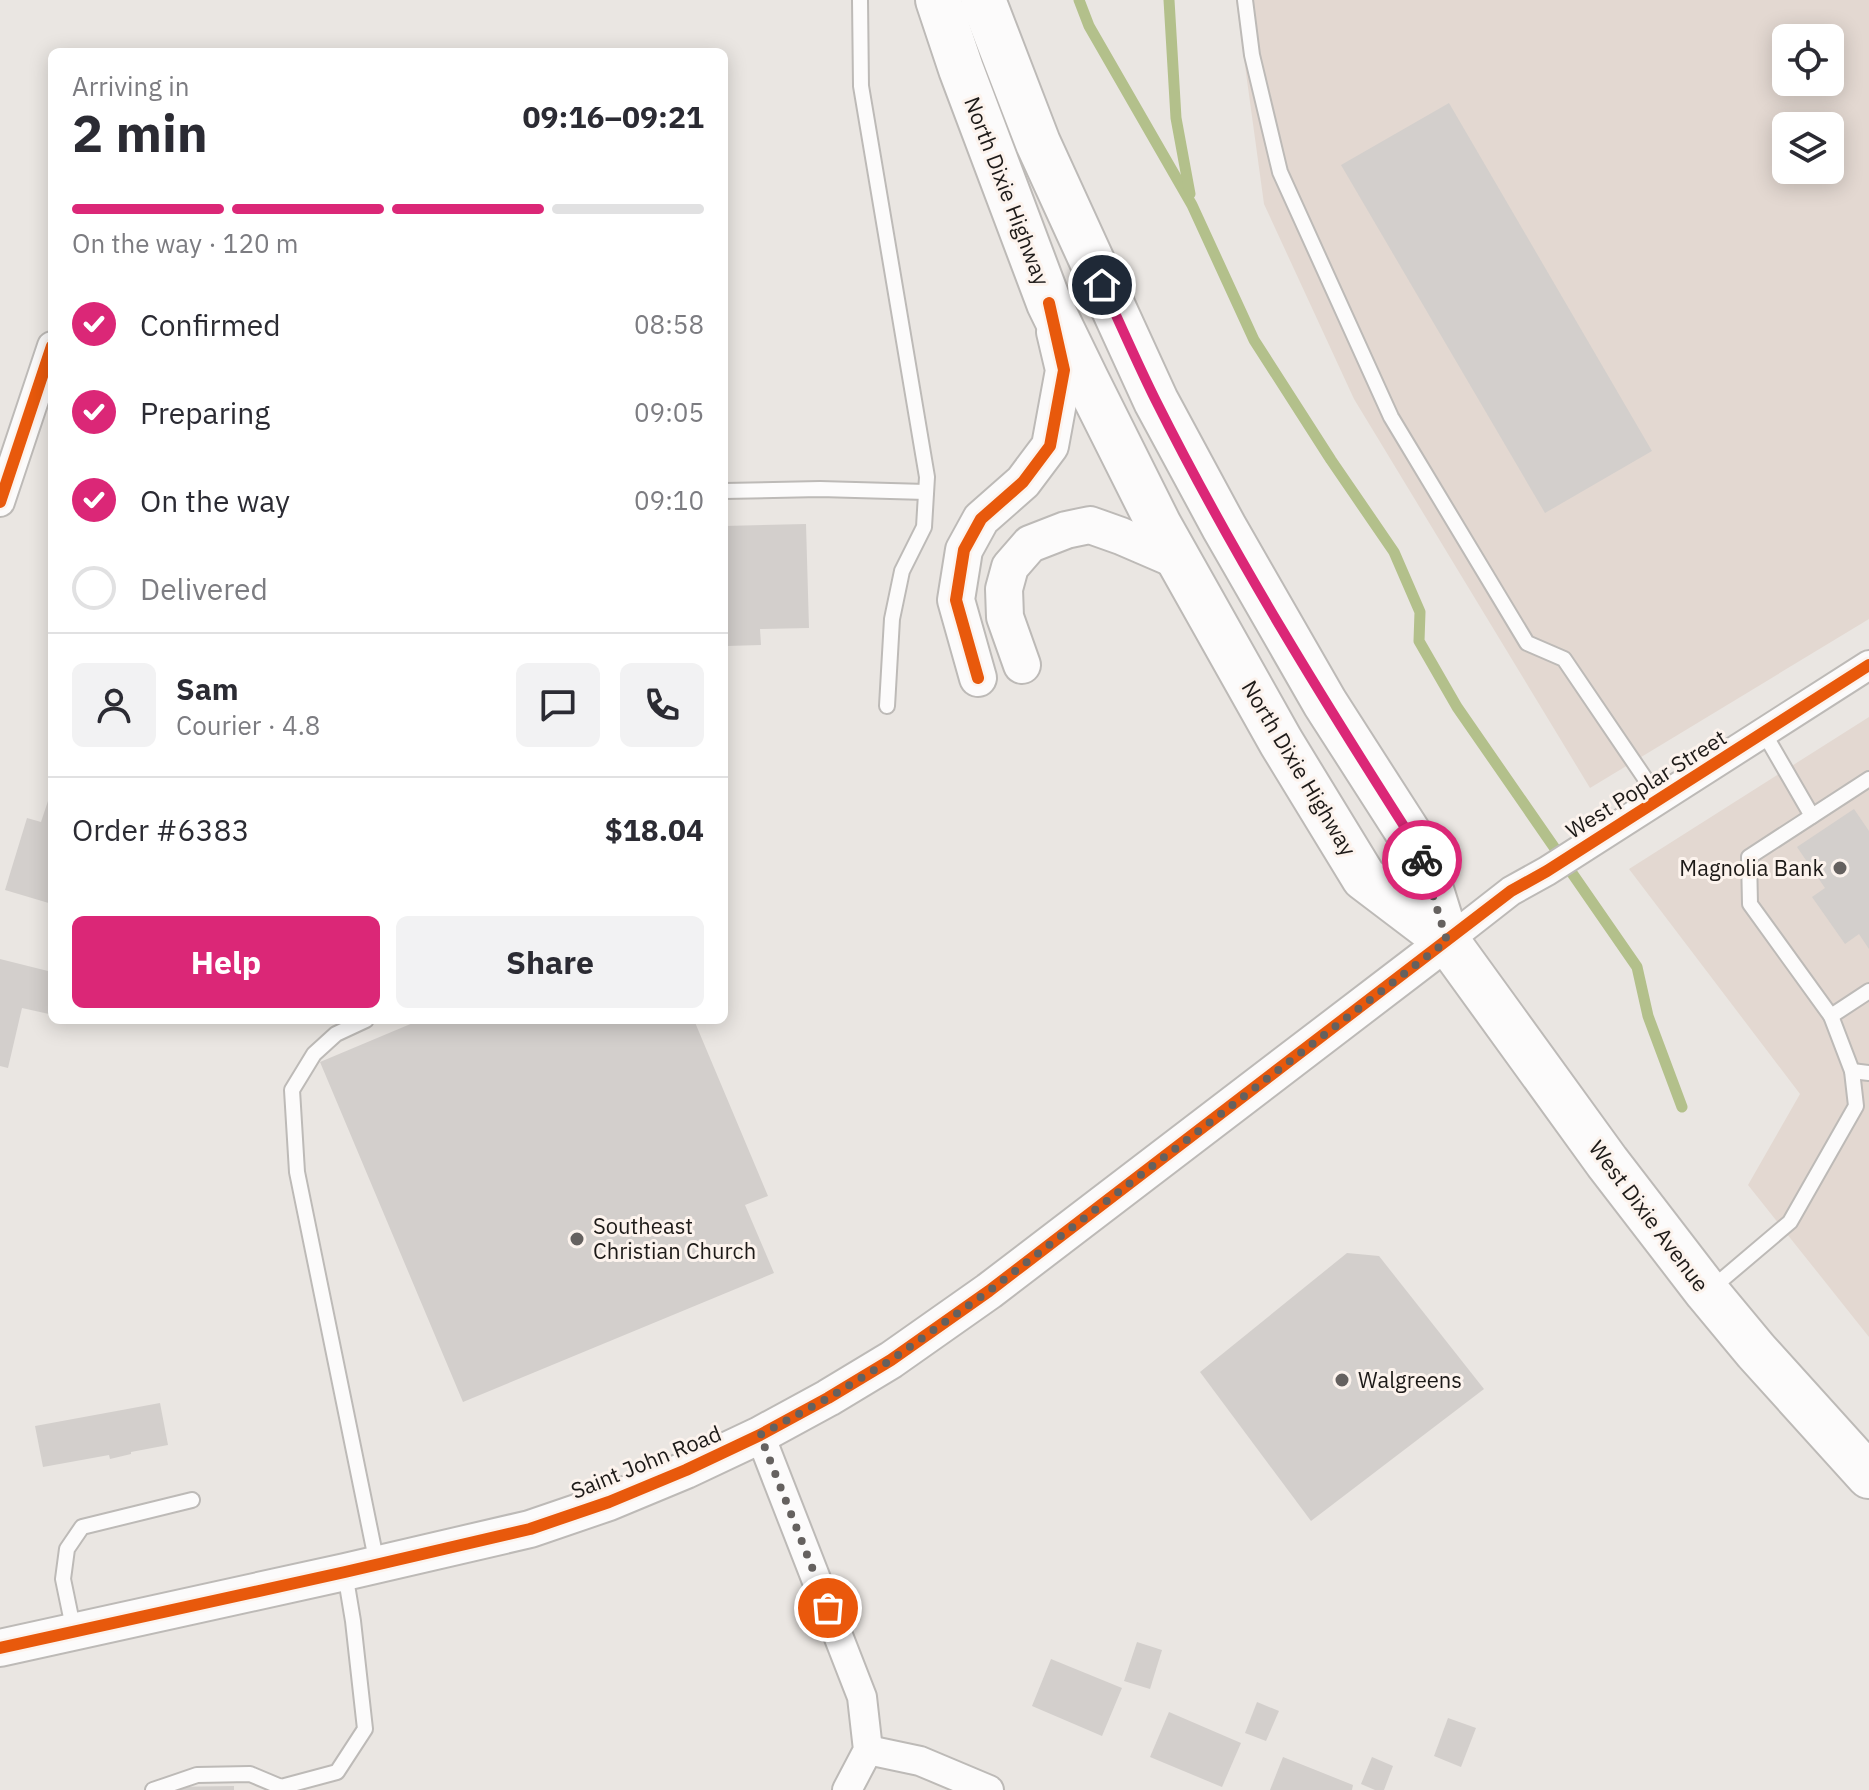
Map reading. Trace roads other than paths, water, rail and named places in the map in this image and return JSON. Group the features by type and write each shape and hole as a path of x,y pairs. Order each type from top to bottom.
{"main road":[{"name":"North Dixie Highway","path":"938,0 1049,303 1179,561 1281,742 1364,878 1447,941"},
{"name":"North Dixie Highway","path":"983,0 1038,143 1156,401 1325,703 1418,848 1447,941"},
{"name":"West Dixie Avenue","path":"1447,941 1607,1162 1707,1292 1869,1476"}],"street":[{"path":"978,678 956,600 964,550 981,519 1023,482 1050,446 1064,370 1049,303"},
{"path":"0,502 48,358"},
{"path":"1022,665 1005,617 1004,589 1010,567 1030,544 1066,530 1090,525 1179,561"},
{"name":"West Poplar Street","path":"1447,941 1511,891 1869,665"},
{"name":"Saint John Road","path":"0,1648 530,1529 622,1497 760,1435 891,1360 989,1291 1447,941"},
{"path":"760,1435 862,1697 868,1750 847,1790"},
{"path":"868,1750 920,1761 989,1790"}],"lane":[{"path":"860,0 861,86 927,477 924,527 902,571 892,619 887,706"},
{"path":"1245,0 1252,55 1280,172 1391,417 1527,643 1564,659 1659,799"},
{"path":"728,491 820,489 926,492"},
{"path":"1764,733 1812,816"},
{"path":"1707,1292 1790,1222 1856,1106 1852,1071 1831,1016 1750,904 1749,857 1869,779"},
{"path":"1831,1016 1869,991"},
{"path":"153,1790 197,1775 250,1774 281,1787 337,1772 365,1729 353,1621 361,1568 297,1172 292,1090 314,1054 336,1034 357,1024"},
{"path":"1852,1071 1869,1073"},
{"path":"74,1632 63,1579 67,1549 82,1527 192,1500"}],"waterway":[{"path":"1079,0 1089,26 1192,205 1254,340 1394,552 1420,612 1419,641 1457,707 1637,967 1648,1016 1682,1107"},
{"path":"1169,0 1176,118 1190,194"}],"place":[{"name":"Magnolia Bank","path":"1840,868"},
{"name":"Southeast Christian Church","path":"577,1239"},
{"name":"Walgreens","path":"1342,1380"}]}
